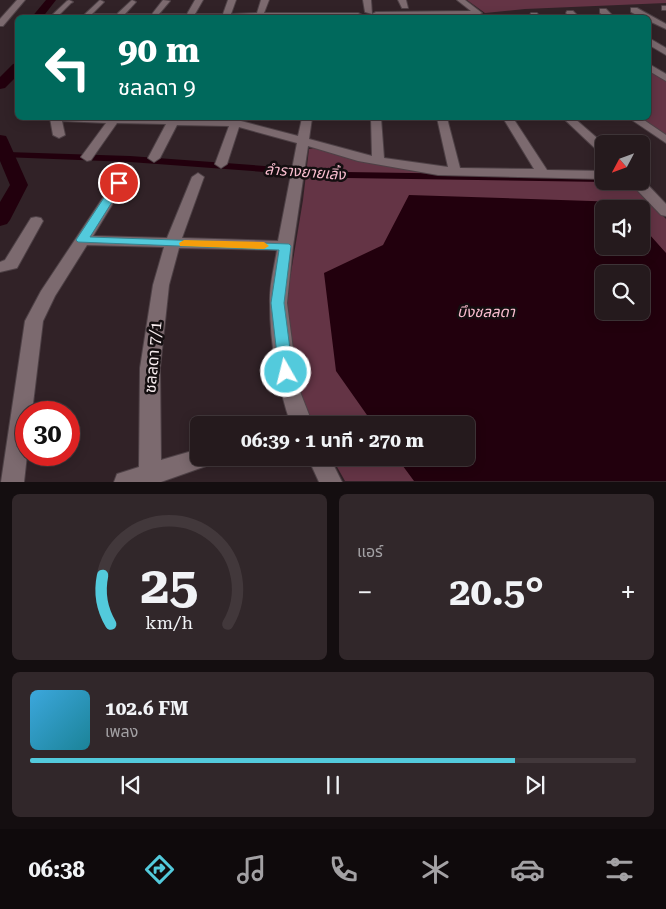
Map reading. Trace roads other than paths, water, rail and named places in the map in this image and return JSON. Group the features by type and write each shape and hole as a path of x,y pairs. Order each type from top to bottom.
{"street":[{"path":"0,24 21,0"},
{"path":"195,15 199,0"},
{"path":"229,15 232,0"},
{"path":"260,15 265,0"},
{"path":"449,15 478,13 461,0"},
{"path":"155,15 166,1"},
{"path":"54,15 69,2"},
{"path":"88,15 100,2"},
{"path":"121,15 132,2"},
{"path":"367,13 403,3 439,5"},
{"path":"634,10 643,15"},
{"path":"603,11 608,15"},
{"path":"272,15 297,13 367,13 388,15"},
{"path":"651,19 666,27"},
{"path":"651,42 666,51"},
{"path":"651,55 666,51"},
{"path":"651,68 666,78"},
{"path":"56,120 59,135"},
{"path":"87,157 113,120"},
{"path":"154,158 173,120"},
{"path":"221,164 236,120 303,142 378,162 455,172 595,175"},
{"path":"299,416 290,386 278,320 278,290 307,120"},
{"path":"376,120 378,162"},
{"path":"442,120 455,172"},
{"path":"509,120 543,174"},
{"path":"570,120 595,142"},
{"path":"637,120 666,140"},
{"path":"12,482 34,321 47,295 128,169"},
{"name":"ชลลดา 7/1","path":"150,478 150,368 161,285 173,243 198,177"},
{"path":"645,190 666,212"},
{"path":"3,267 11,264 36,221"},
{"path":"82,240 285,246"},
{"path":"125,482 150,478 190,462"},
{"path":"323,466 331,482"}],"water":[{"name":"บึงชลลดา","path":"409,195 595,201 595,255 650,255 650,235 666,253 666,481 414,481 403,466 475,466 475,416 368,416 336,371 324,273 383,245"}],"waterway":[{"path":"38,15 51,0"},
{"path":"0,85 15,70"},
{"path":"0,140 19,185 0,220"},
{"name":"ลำรางยายเลิ้ง","path":"7,155 130,159 346,175 595,179"}]}
